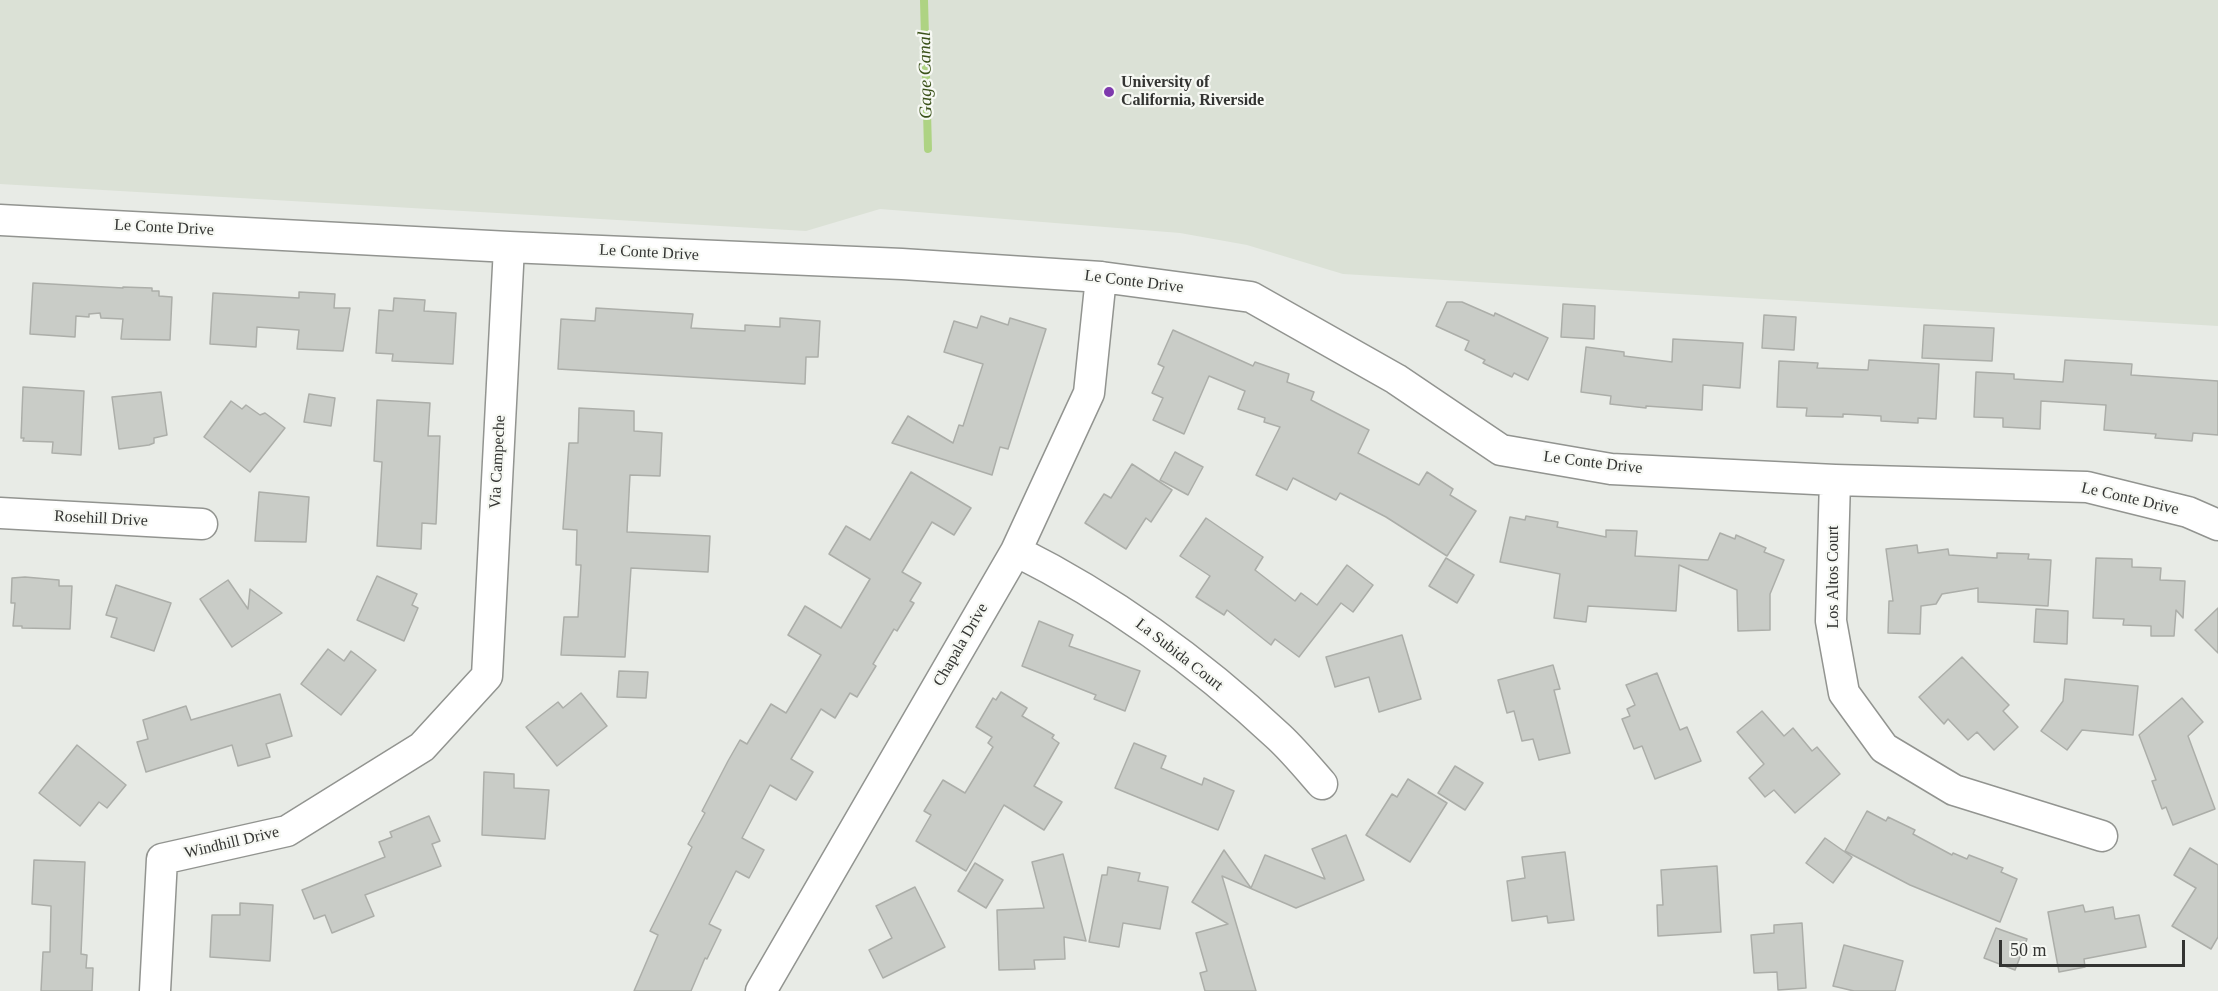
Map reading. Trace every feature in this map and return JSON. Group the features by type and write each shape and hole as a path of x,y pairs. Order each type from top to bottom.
{"street":[{"name":"Le Conte Drive","path":"0,220 509,247 902,264 1101,277 1251,297 1396,379 1502,450 1611,469 1835,480 2087,487 2188,512 2218,525"},
{"name":"Via Campeche","path":"487,676 509,247"},
{"name":"Chapala Drive","path":"767,990 1016,551 1089,393 1101,277"},
{"name":"Los Altos Court","path":"1835,480 1831,621 1844,693 1884,748 1954,790 2102,836"},
{"name":"Rosehill Drive","path":"0,513 202,525"},
{"name":"La Subida Court","path":"1016,551 1063,574 1157,635 1267,726 1322,784"},
{"name":"Windhill Drive","path":"155,991 162,860 287,831 422,747 487,676"}],"shaded area":[{"name":"University of California, Riverside","path":"0,0 2218,0 2218,326 1343,274 1247,245 1180,233 880,209 806,231 0,184"}],"building":[{"path":"33,283 152,288 152,291 159,291 159,296 172,297 170,340 121,339 123,319 101,318 100,313 89,314 89,317 76,316 75,337 30,334"},
{"path":"299,292 335,294 334,308 350,308 343,351 297,349 299,330 257,327 256,347 210,344 213,293 299,298"},
{"path":"394,298 425,300 424,311 456,313 453,364 392,361 393,354 376,353 379,310 393,311"},
{"path":"1447,302 1462,302 1494,316 1495,313 1548,338 1528,380 1514,373 1512,377 1483,363 1485,360 1465,350 1469,341 1436,326"},
{"path":"1563,304 1595,306 1594,339 1561,337"},
{"path":"596,308 693,314 691,328 745,331 745,325 780,327 780,318 820,321 818,357 806,357 805,384 558,369 561,319 595,321"},
{"path":"1764,315 1796,317 1794,350 1762,348"},
{"path":"981,316 1008,325 1010,318 1046,329 1008,449 1000,447 992,475 892,443 908,416 953,443 959,425 963,426 983,364 944,352 954,321 977,328"},
{"path":"1924,325 1994,328 1992,361 1922,358"},
{"path":"1173,330 1253,366 1255,362 1289,374 1287,382 1314,392 1311,400 1369,430 1358,453 1419,485 1427,472 1453,489 1450,495 1476,511 1447,556 1386,517 1340,493 1336,500 1293,478 1287,490 1256,475 1280,427 1264,422 1265,418 1238,409 1245,391 1209,376 1184,434 1153,420 1163,398 1152,393 1164,367 1158,364"},
{"path":"1673,339 1743,343 1740,388 1703,385 1702,410 1610,404 1611,396 1581,392 1586,347 1624,352 1624,356 1672,362"},
{"path":"1869,360 1939,364 1936,419 1918,418 1918,423 1881,421 1881,416 1843,414 1843,417 1806,416 1807,408 1777,407 1779,361 1818,363 1817,368 1868,370"},
{"path":"2065,360 2132,364 2131,375 2218,381 2218,435 2193,433 2192,441 2155,438 2156,434 2104,430 2106,405 2041,401 2040,429 2003,427 2003,418 1974,417 1976,372 2014,374 2014,379 2063,382"},
{"path":"23,387 84,391 81,455 52,453 53,442 23,441 24,438 21,438"},
{"path":"161,392 167,435 154,438 154,443 149,445 119,449 112,397"},
{"path":"309,394 335,398 331,426 304,422"},
{"path":"377,400 430,403 428,436 440,436 436,524 422,523 421,549 377,546 382,462 374,461"},
{"path":"231,401 242,409 246,405 260,415 265,413 285,428 250,472 204,437"},
{"path":"579,408 634,411 634,431 662,433 660,476 630,475 627,532 710,536 708,572 631,568 625,657 561,655 564,617 578,617 581,565 576,565 577,530 563,529 569,443 578,443"},
{"path":"1175,452 1203,467 1188,495 1160,480"},
{"path":"1132,464 1172,490 1151,522 1146,518 1126,549 1085,523 1104,494 1111,498"},
{"path":"911,472 971,508 954,535 932,522 902,572 921,583 910,601 914,603 897,631 894,629 873,664 876,666 857,697 850,693 835,718 821,709 791,759 813,772 796,800 770,785 742,838 764,850 749,878 736,871 709,924 721,930 707,959 705,958 691,991 634,991 658,935 650,931 692,847 688,844 705,813 702,811 728,761 740,740 747,744 771,704 786,713 821,655 788,635 805,606 841,628 870,579 829,554 846,526 870,540"},
{"path":"259,492 309,497 306,542 255,541"},
{"path":"1526,516 1558,522 1557,527 1606,537 1606,530 1637,531 1635,556 1708,560 1720,533 1735,539 1736,535 1766,548 1764,552 1784,560 1770,594 1770,630 1738,631 1737,590 1679,565 1676,611 1588,606 1586,622 1554,618 1560,574 1500,562 1510,517 1525,520"},
{"path":"1206,518 1263,557 1255,570 1295,601 1301,593 1317,605 1347,565 1373,585 1353,612 1341,603 1299,657 1275,639 1271,645 1227,610 1224,615 1196,597 1210,576 1180,556"},
{"path":"1917,545 1918,553 1948,549 1949,555 1997,558 1997,553 2029,554 2028,559 2051,560 2048,606 1978,602 1978,588 1942,594 1936,604 1921,606 1920,634 1888,633 1889,601 1893,601 1886,549"},
{"path":"1446,558 1474,575 1457,603 1429,586"},
{"path":"2096,558 2132,559 2132,567 2161,568 2160,580 2185,581 2183,618 2176,610 2174,636 2151,636 2151,626 2123,625 2124,619 2093,618"},
{"path":"377,576 417,594 412,605 418,608 404,641 357,620"},
{"path":"12,578 59,580 59,586 72,586 70,629 13,626 15,603 11,603"},
{"path":"228,580 248,609 250,589 282,613 232,647 200,599"},
{"path":"116,585 171,603 154,651 111,637 117,618 106,615"},
{"path":"2218,608 2218,653 2195,630"},
{"path":"2036,609 2068,611 2067,644 2034,642"},
{"path":"1039,621 1073,635 1069,646 1140,671 1125,711 1094,699 1096,695 1022,666"},
{"path":"1402,635 1421,699 1379,712 1369,677 1335,687 1326,657"},
{"path":"328,649 344,661 351,651 376,670 341,715 301,684"},
{"path":"1962,657 2009,705 2003,711 2018,727 1994,750 1977,732 1968,740 1948,719 1944,724 1919,697"},
{"path":"1553,665 1560,689 1554,690 1570,753 1539,760 1533,739 1522,741 1514,711 1507,713 1498,680"},
{"path":"619,671 648,672 646,698 617,697"},
{"path":"1657,673 1680,730 1687,727 1701,761 1655,779 1642,746 1634,749 1622,719 1630,716 1627,709 1635,705 1626,685"},
{"path":"2065,679 2138,686 2133,735 2082,730 2067,750 2041,731 2063,701"},
{"path":"1001,692 1027,708 1022,716 1054,735 1052,738 1059,743 1034,786 1062,802 1044,830 1004,805 966,871 916,841 931,815 924,811 943,780 965,793 993,747 988,743 992,737 976,727 993,698 996,700"},
{"path":"581,693 607,726 557,766 526,727 558,702 563,708"},
{"path":"280,694 292,736 266,744 270,757 238,766 232,745 146,772 137,742 148,739 143,720 186,706 191,720"},
{"path":"2182,698 2203,722 2188,736 2215,809 2173,825 2166,807 2162,809 2152,781 2156,780 2139,735"},
{"path":"1762,711 1784,736 1793,728 1812,751 1817,747 1840,774 1795,813 1774,790 1765,797 1749,778 1764,764 1737,732"},
{"path":"1134,743 1166,756 1161,768 1202,785 1204,778 1234,791 1218,830 1115,788"},
{"path":"77,745 126,785 107,808 99,802 80,826 39,793"},
{"path":"1455,766 1483,783 1465,810 1438,793"},
{"path":"484,772 514,774 514,788 549,790 545,839 482,835"},
{"path":"1408,779 1447,803 1410,862 1366,835 1392,794 1397,797"},
{"path":"1867,811 1886,821 1888,817 1915,830 1913,834 1952,855 1953,853 1967,859 1969,855 2003,868 2001,872 2017,879 2000,922 1910,885 1845,851"},
{"path":"429,816 440,841 432,844 441,866 365,895 374,916 332,933 325,915 314,919 302,890 385,857 379,842 392,837 390,832"},
{"path":"1346,835 1364,880 1296,908 1222,876 1256,991 1205,991 1200,973 1207,971 1196,933 1228,924 1192,902 1224,850 1251,888 1265,855 1325,879 1312,849"},
{"path":"1825,838 1852,857 1833,883 1806,863"},
{"path":"2190,848 2218,865 2218,937 2211,949 2172,926 2196,888 2174,875"},
{"path":"1565,852 1574,920 1548,923 1547,916 1512,921 1507,881 1525,878 1522,857"},
{"path":"1063,854 1086,941 1064,937 1065,959 1034,960 1035,969 999,970 997,910 1044,908 1032,862"},
{"path":"34,860 85,862 81,954 87,955 86,968 93,968 92,991 41,991 43,952 50,952 51,906 32,904"},
{"path":"975,863 1003,880 986,908 958,891"},
{"path":"1717,866 1721,932 1658,936 1657,905 1663,905 1661,870"},
{"path":"1108,867 1140,873 1138,881 1168,887 1160,929 1123,923 1119,947 1089,942 1102,875 1107,875"},
{"path":"915,887 945,947 883,978 869,950 892,938 876,906"},
{"path":"240,903 273,905 270,961 210,957 212,915 240,915"},
{"path":"2083,905 2085,912 2113,907 2115,919 2139,915 2146,947 2084,959 2085,967 2059,972 2048,912"},
{"path":"1802,923 1806,988 1778,990 1777,972 1754,973 1751,935 1774,933 1774,925"},
{"path":"1996,928 2027,939 2015,970 1984,958"},
{"path":"1844,945 1903,961 1895,991 1854,991 1833,986"}],"waterway":[{"name":"Gage Canal","path":"924,0 928,149"}],"place":[{"name":"University of California, Riverside","path":"1109,92"}]}
